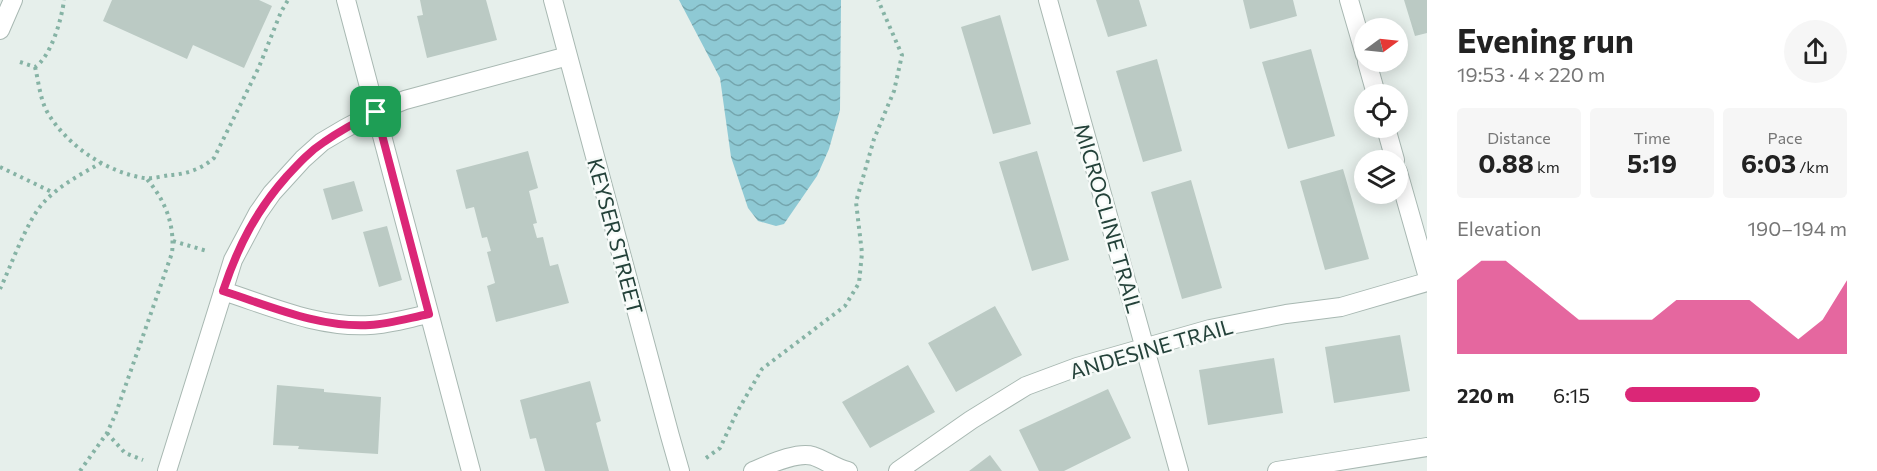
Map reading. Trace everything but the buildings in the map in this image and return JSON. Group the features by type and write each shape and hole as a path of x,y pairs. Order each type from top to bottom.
{"street":[{"path":"0,30 14,0"},
{"path":"346,0 471,471"},
{"name":"KEYSER STREET","path":"553,0 680,471"},
{"name":"MICROCLINE TRAIL","path":"1048,0 1179,471"},
{"path":"1349,0 1354,18"},
{"path":"167,471 233,260 258,213 272,193 303,159 322,142 376,112 412,98 568,56"},
{"path":"1407,204 1427,274"},
{"name":"ANDESINE TRAIL","path":"898,471 971,420 1026,386 1077,367 1210,329 1287,314 1341,307 1427,282"},
{"path":"223,291 303,318 346,325 369,325 429,314"},
{"path":"1277,471 1427,447"},
{"path":"753,471 780,459 811,455 837,469 848,471"}],"path":[{"path":"35,67 46,56 56,31 64,0"},
{"path":"35,67 47,113 56,126 101,163 115,170 146,178 176,175 207,165 214,158 260,67 281,12 288,0"},
{"path":"706,458 720,448 737,412 762,369 844,306 859,283 862,253 856,202 874,139 894,91 902,55 878,0"},
{"path":"20,62 35,67"},
{"path":"0,289 34,216 43,203 54,193 101,163"},
{"path":"0,167 54,193"},
{"path":"80,471 107,433 116,413 169,265 173,241 171,226 158,192 146,178"},
{"path":"173,241 207,252"},
{"path":"107,433 125,453 142,460"}],"water":[{"path":"679,0 841,0 840,110 829,149 817,176 784,224 776,226 758,221 748,208 731,157 720,78"}],"route":[{"path":"376,112 429,314 369,325 346,325 303,318 223,291 233,260 245,235 272,193 322,142 376,112"}]}
